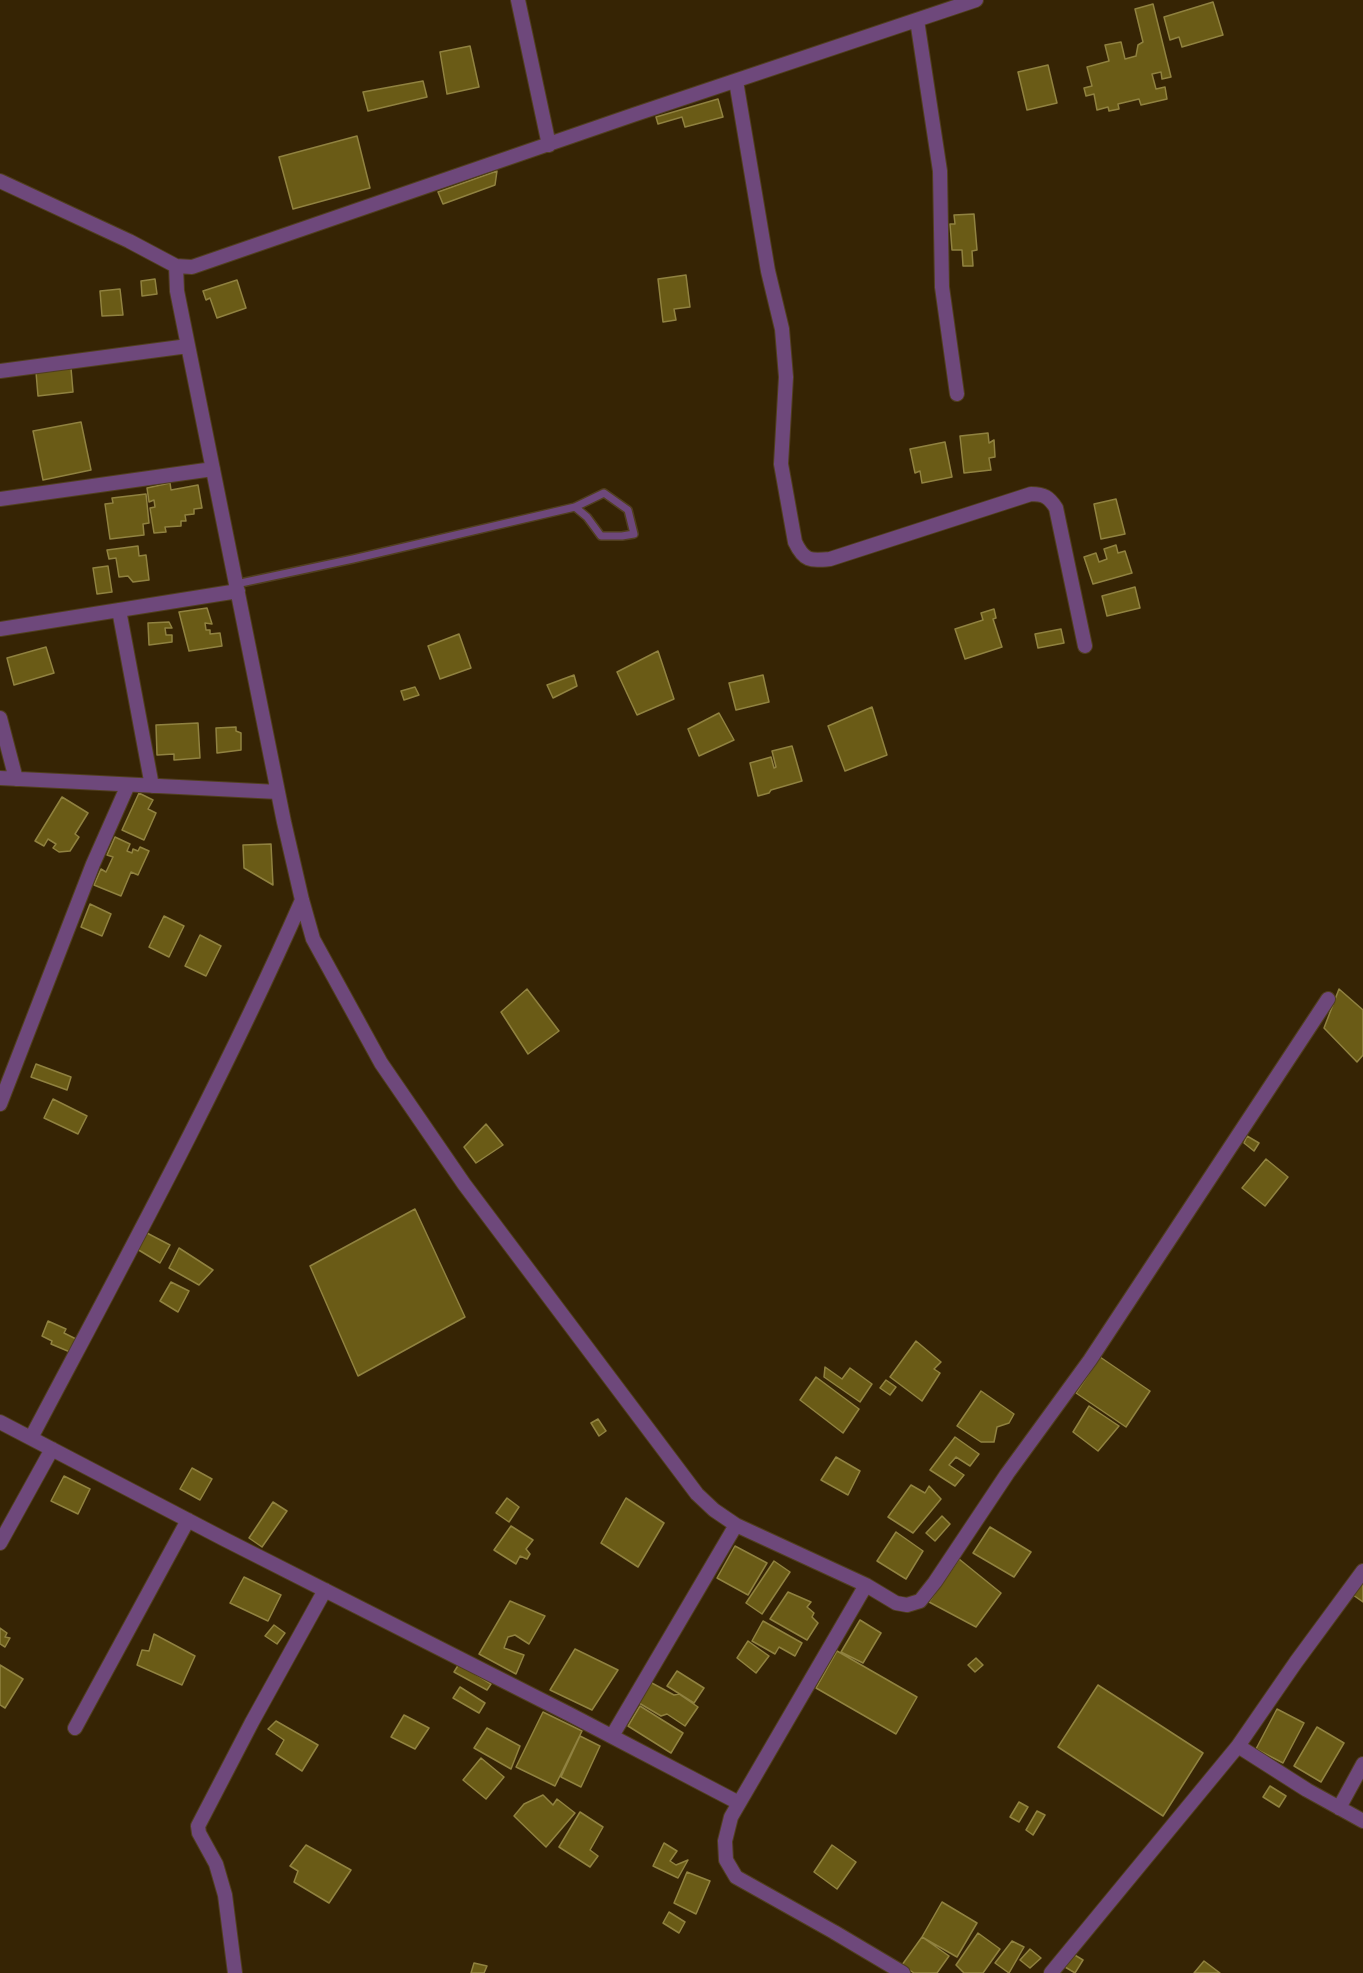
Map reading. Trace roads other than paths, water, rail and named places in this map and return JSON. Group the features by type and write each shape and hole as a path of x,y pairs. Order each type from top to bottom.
{"street":[{"path":"518,0 549,145"},
{"path":"0,181 176,266 192,267 976,0"},
{"path":"917,20 939,171 942,287 957,394"},
{"path":"736,81 768,271 782,329 786,377 781,464 795,542 801,554 812,561 830,559 1031,494 1042,494 1056,508 1085,646"},
{"path":"176,266 177,291 278,792 313,939 381,1064 464,1184 697,1494 714,1510 736,1525 866,1585 896,1603 907,1605 920,1600 936,1582 1007,1474 1090,1360 1328,999"},
{"path":"0,371 188,346"},
{"path":"0,499 213,469"},
{"path":"0,629 119,610 237,587"},
{"path":"119,610 152,786"},
{"path":"0,718 16,779"},
{"path":"0,778 278,792"},
{"path":"0,1104 93,864 128,785"},
{"path":"32,1438 160,1196 260,996 302,900"},
{"path":"0,1422 739,1803"},
{"path":"0,1543 52,1449"},
{"path":"75,1728 188,1520"},
{"path":"612,1736 736,1525"},
{"path":"1051,1973 1238,1746 1363,1571"},
{"path":"866,1585 731,1817 725,1841 726,1860 736,1877 903,1973"},
{"path":"235,1973 225,1895 216,1864 199,1833 198,1826 325,1590"},
{"path":"1238,1746 1363,1821"},
{"path":"1339,1808 1363,1764"}],"lane":[{"path":"237,587 575,507 604,493 628,510 634,534 601,536 587,517 575,507"}]}
